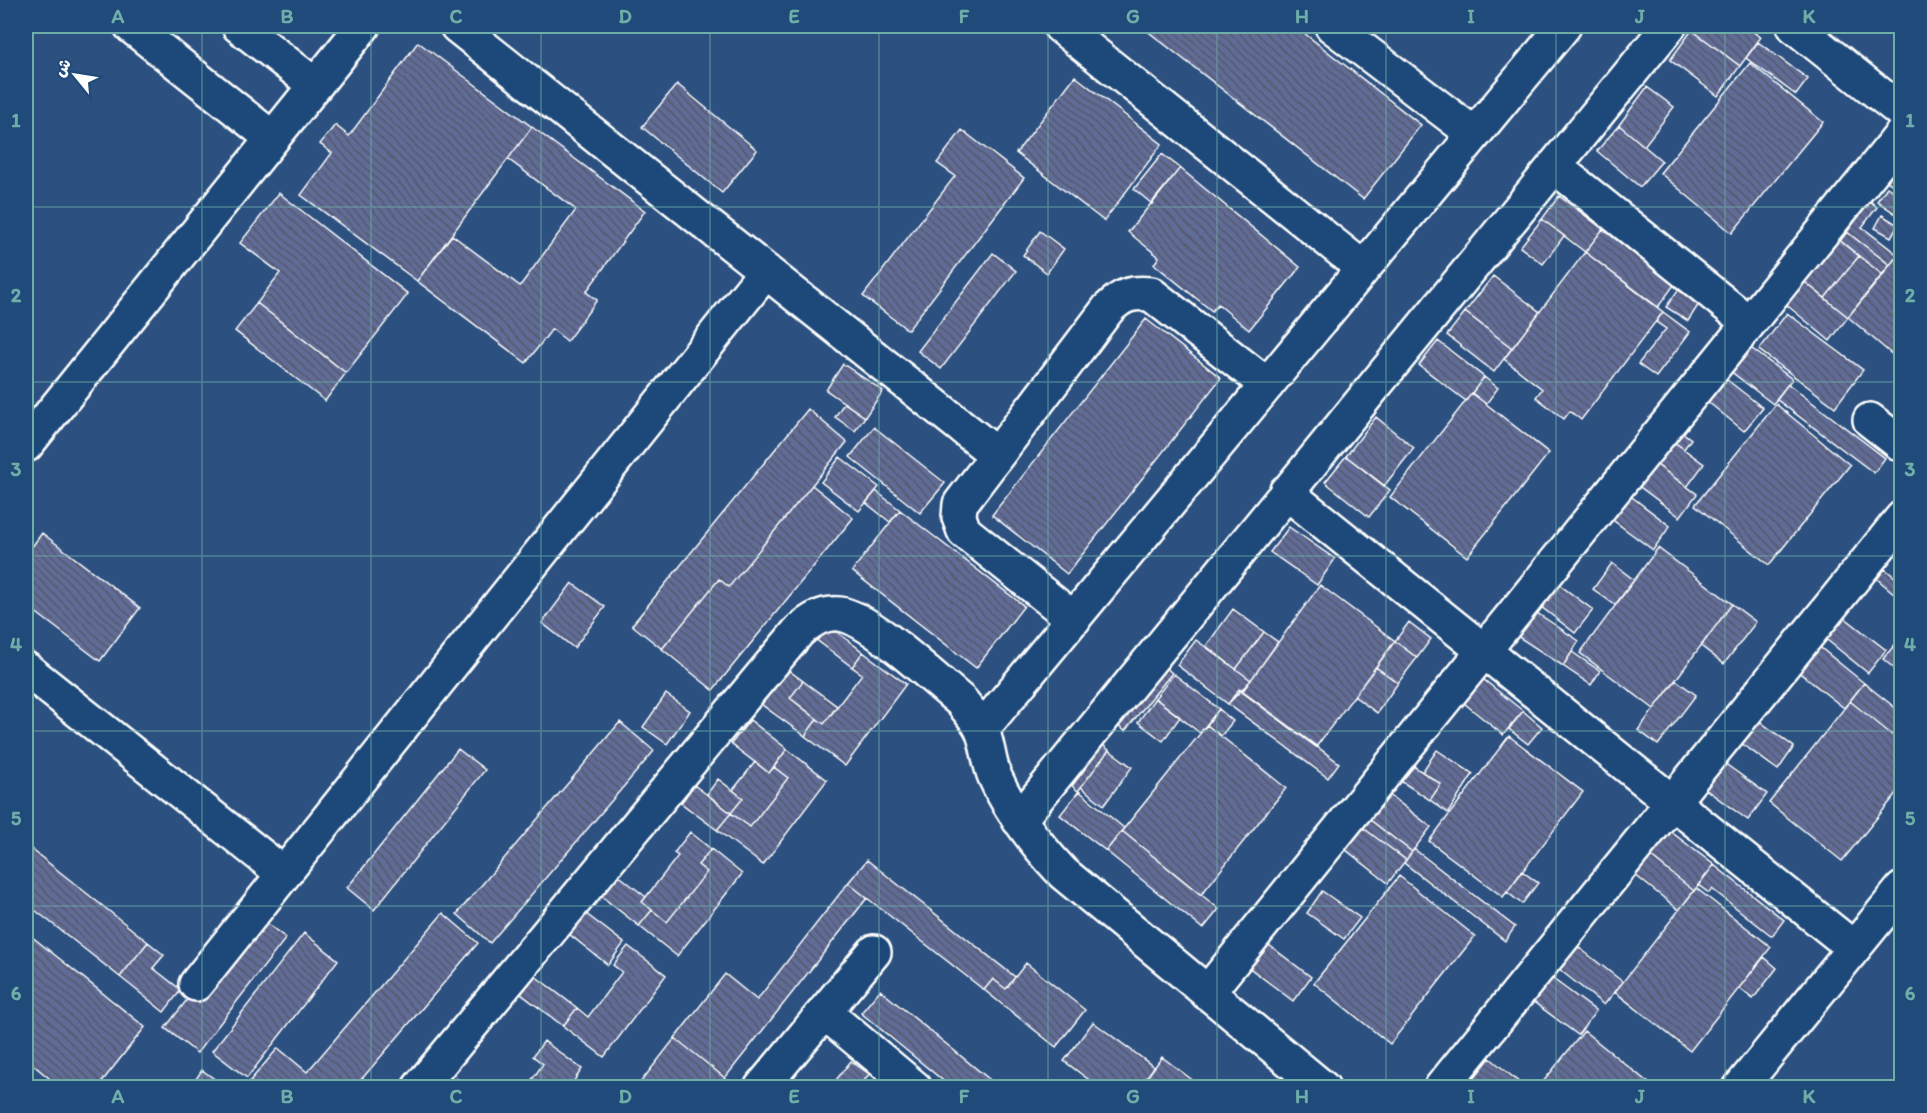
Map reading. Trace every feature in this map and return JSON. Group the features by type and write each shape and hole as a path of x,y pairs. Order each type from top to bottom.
{"street":[{"path":"131,26 272,138"},
{"path":"239,26 315,85"},
{"path":"26,445 363,26"},
{"path":"457,26 996,454"},
{"path":"1060,26 1363,268"},
{"path":"1332,26 1474,134"},
{"path":"982,729 1564,26"},
{"path":"1019,820 1669,26"},
{"path":"1794,26 1902,112"},
{"path":"1207,993 1902,134"},
{"path":"1554,166 1749,323"},
{"path":"196,984 766,271"},
{"path":"1074,619 964,531 959,518 960,504 1108,309 1120,297 1135,292 1151,294 1267,385"},
{"path":"1870,420 1902,445"},
{"path":"1286,492 1673,800 1854,948"},
{"path":"1441,1088 1902,518"},
{"path":"419,1088 798,632 823,615 838,614 865,624 961,701 982,729 995,776 1019,820 1063,873 1207,993 1307,1083"},
{"path":"26,669 284,874"},
{"path":"1740,1088 1902,889"},
{"path":"761,1088 874,952"},
{"path":"824,1012 915,1088"}],"building":[{"path":"1141,26 1295,26 1421,125 1363,199"},
{"path":"1695,26 1744,26 1761,37 1740,66 1692,30"},
{"path":"1692,30 1740,66 1718,96 1670,60"},
{"path":"418,42 532,127 417,281 301,195 332,153 320,144 335,125 349,136"},
{"path":"1758,42 1808,79 1796,95 1746,58"},
{"path":"1750,63 1823,122 1732,233 1660,173"},
{"path":"1075,76 1162,144 1104,221 1016,153"},
{"path":"677,84 757,150 722,193 642,127"},
{"path":"1647,87 1674,107 1644,146 1619,125"},
{"path":"1619,125 1662,161 1640,187 1597,151"},
{"path":"532,127 645,211 586,292 597,300 567,341 552,329 526,363 417,281 452,235 520,286 576,210 508,159"},
{"path":"962,130 1024,178 908,330 863,296 955,176 937,163"},
{"path":"1162,154 1180,168 1152,204 1134,189"},
{"path":"1902,160 1902,191 1887,181"},
{"path":"1180,168 1300,267 1249,330 1218,304 1212,311 1154,264 1159,257 1128,232"},
{"path":"1887,187 1902,197 1902,218 1877,201"},
{"path":"279,193 408,294 346,373 257,303 280,273 240,243"},
{"path":"1559,196 1603,229 1585,252 1542,219"},
{"path":"1870,201 1877,207 1862,227 1898,255 1890,265 1847,232"},
{"path":"1882,215 1898,225 1891,237 1875,228"},
{"path":"1542,219 1564,236 1543,264 1520,247"},
{"path":"1603,229 1674,285 1658,307 1585,252"},
{"path":"1040,231 1064,249 1047,273 1023,255"},
{"path":"1847,232 1890,265 1883,275 1840,241"},
{"path":"1835,236 1859,256 1825,298 1801,279"},
{"path":"1902,250 1902,363 1848,317"},
{"path":"1585,252 1663,312 1581,420 1570,411 1564,419 1536,397 1542,389 1504,359"},
{"path":"993,253 1016,271 941,369 918,351"},
{"path":"1859,256 1883,275 1848,317 1825,298"},
{"path":"1493,276 1540,312 1512,348 1465,312"},
{"path":"1801,279 1848,317 1830,341 1782,301"},
{"path":"1678,290 1699,304 1688,321 1666,307"},
{"path":"257,303 346,373 325,401 235,331"},
{"path":"1465,312 1512,348 1494,372 1447,335"},
{"path":"1663,312 1690,332 1656,377 1638,364 1666,329 1656,322"},
{"path":"1787,313 1863,370 1835,407 1759,350"},
{"path":"1146,319 1221,378 1067,574 992,515"},
{"path":"1438,341 1484,377 1466,401 1419,365"},
{"path":"1747,345 1792,379 1773,404 1729,370"},
{"path":"843,364 883,391 865,417 826,390"},
{"path":"1484,377 1498,388 1486,404 1472,393"},
{"path":"1726,379 1763,408 1744,431 1708,402"},
{"path":"1788,384 1885,458 1874,473 1776,399"},
{"path":"1472,393 1549,453 1467,557 1390,497"},
{"path":"844,403 865,417 855,431 835,417"},
{"path":"1776,404 1850,465 1769,565 1695,505"},
{"path":"808,409 847,442 729,587 719,579 662,649 632,625"},
{"path":"1376,417 1414,448 1384,486 1346,456"},
{"path":"874,427 945,483 920,513 850,457"},
{"path":"1678,429 1691,439 1684,449 1670,439"},
{"path":"1670,439 1704,464 1687,487 1653,462"},
{"path":"1346,456 1390,490 1369,517 1325,482"},
{"path":"840,457 879,487 859,511 821,482"},
{"path":"1653,462 1697,494 1680,517 1636,484"},
{"path":"812,485 853,518 713,690 662,649 719,579 729,587"},
{"path":"876,491 900,510 890,522 866,503"},
{"path":"1624,491 1670,526 1653,550 1606,515"},
{"path":"900,510 1024,606 976,668 852,571"},
{"path":"1289,527 1335,559 1317,585 1270,552"},
{"path":"42,533 140,608 100,661 26,605 26,555"},
{"path":"1658,548 1732,604 1654,709 1580,653"},
{"path":"1612,563 1634,580 1615,605 1593,589"},
{"path":"1885,569 1902,583 1902,600 1877,579"},
{"path":"572,583 605,607 574,648 542,623"},
{"path":"1557,583 1593,610 1575,633 1540,606"},
{"path":"1320,585 1395,641 1316,747 1242,692"},
{"path":"1732,604 1756,622 1724,664 1701,646"},
{"path":"1233,609 1264,632 1236,669 1206,646"},
{"path":"1531,609 1579,641 1563,666 1514,634"},
{"path":"1840,614 1886,650 1868,673 1822,636"},
{"path":"1409,622 1431,639 1417,658 1395,641"},
{"path":"825,623 863,652 852,667 814,638"},
{"path":"1264,632 1278,642 1251,680 1236,669"},
{"path":"1902,636 1902,675 1883,659"},
{"path":"1196,640 1251,680 1228,704 1177,665"},
{"path":"1395,641 1417,658 1398,683 1376,667"},
{"path":"1816,644 1864,683 1844,708 1796,670"},
{"path":"863,652 906,684 845,766 805,736 817,719 824,724 862,674 852,667"},
{"path":"1572,652 1600,671 1591,685 1563,666"},
{"path":"1164,666 1172,673 1125,731 1117,725"},
{"path":"784,667 803,681 790,698 817,719 805,736 758,702"},
{"path":"1376,667 1398,683 1377,713 1354,696"},
{"path":"1174,674 1219,709 1200,733 1155,698"},
{"path":"1478,675 1523,711 1503,735 1459,699"},
{"path":"1676,680 1696,695 1658,745 1638,730"},
{"path":"803,681 837,706 824,724 790,698"},
{"path":"1864,683 1902,713 1902,743 1850,701"},
{"path":"1239,689 1339,763 1328,778 1228,704"},
{"path":"666,694 690,711 667,744 643,727"},
{"path":"1155,698 1180,717 1163,741 1138,722"},
{"path":"1850,701 1902,743 1902,787 1842,861 1769,803"},
{"path":"1219,709 1233,721 1221,736 1207,725"},
{"path":"1523,711 1542,727 1528,744 1509,729"},
{"path":"750,720 787,749 769,773 731,744"},
{"path":"1758,720 1794,747 1778,770 1741,743"},
{"path":"620,722 654,751 490,943 457,914"},
{"path":"1207,725 1286,788 1201,895 1122,831"},
{"path":"1509,736 1583,792 1503,897 1429,841"},
{"path":"1103,745 1109,750 1078,791 1072,786"},
{"path":"458,749 485,770 374,910 347,888"},
{"path":"787,749 827,780 763,865 717,830 731,813 750,827 788,778 774,767"},
{"path":"1109,750 1132,767 1104,805 1081,787"},
{"path":"1437,750 1473,774 1448,813 1430,800 1441,784 1422,772"},
{"path":"1720,760 1767,794 1748,820 1701,786"},
{"path":"755,762 769,773 774,767 788,778 750,827 731,813 743,798 733,790"},
{"path":"1410,764 1441,784 1430,800 1399,780"},
{"path":"718,779 743,798 731,813 707,794"},
{"path":"694,785 731,813 717,830 681,803"},
{"path":"1079,791 1124,828 1106,851 1060,815"},
{"path":"1384,791 1431,827 1412,852 1365,816"},
{"path":"1365,816 1412,852 1406,860 1358,824"},
{"path":"1358,824 1406,860 1388,883 1341,846"},
{"path":"1122,831 1219,909 1203,929 1106,851"},
{"path":"1670,831 1714,865 1694,891 1650,856"},
{"path":"690,832 711,849 698,865 707,872 667,922 642,902 678,856 674,853"},
{"path":"26,845 148,942 120,977 26,903"},
{"path":"711,849 742,874 677,956 639,926 652,910 667,922 707,872 698,865"},
{"path":"1414,849 1515,927 1505,941 1404,863"},
{"path":"1650,856 1694,891 1679,910 1635,875"},
{"path":"867,860 1015,977 1006,989 993,979 984,990 848,883"},
{"path":"1714,865 1784,920 1772,936 1712,889 1709,893 1698,885"},
{"path":"1522,871 1538,883 1522,904 1507,892"},
{"path":"617,874 646,897 642,902 652,910 639,926 601,896"},
{"path":"1399,876 1475,936 1390,1044 1314,983"},
{"path":"848,883 867,898 725,1078 675,1038 725,974 757,1000"},
{"path":"1696,888 1771,947 1690,1051 1615,992"},
{"path":"1322,891 1360,918 1344,939 1307,913"},
{"path":"443,913 478,943 354,1088 257,1088 250,1081 278,1048 307,1072"},
{"path":"585,913 624,943 608,965 569,934"},
{"path":"254,914 286,938 197,1053 165,1028"},
{"path":"26,932 145,1027 97,1088 61,1088 26,1059"},
{"path":"304,933 338,960 247,1078 212,1051"},
{"path":"148,942 164,955 153,968 181,990 164,1012 120,977"},
{"path":"1265,942 1311,977 1293,1001 1247,966"},
{"path":"1573,943 1623,982 1604,1005 1555,966"},
{"path":"628,946 666,975 604,1057 563,1026 577,1008 588,1017 622,972 613,965"},
{"path":"1764,957 1777,968 1753,999 1739,988"},
{"path":"1026,963 1085,1010 1056,1047 984,990 993,979 1006,989"},
{"path":"535,976 577,1008 563,1026 521,994"},
{"path":"1549,976 1596,1011 1578,1035 1531,1000"},
{"path":"880,990 1000,1088 952,1088 861,1013"},
{"path":"1093,1022 1154,1067 1139,1088 1100,1088 1064,1061"},
{"path":"1584,1031 1655,1088 1538,1088"},
{"path":"675,1038 725,1078 717,1088 636,1088"},
{"path":"544,1041 582,1069 569,1088 526,1088 543,1064 533,1056"},
{"path":"1162,1057 1203,1088 1139,1088"},
{"path":"1490,1058 1520,1083 1516,1088 1466,1088"},
{"path":"851,1061 869,1074 859,1088 836,1088 832,1085"},
{"path":"202,1070 227,1088 190,1088"},
{"path":"456,1078 469,1088 448,1088"}]}
